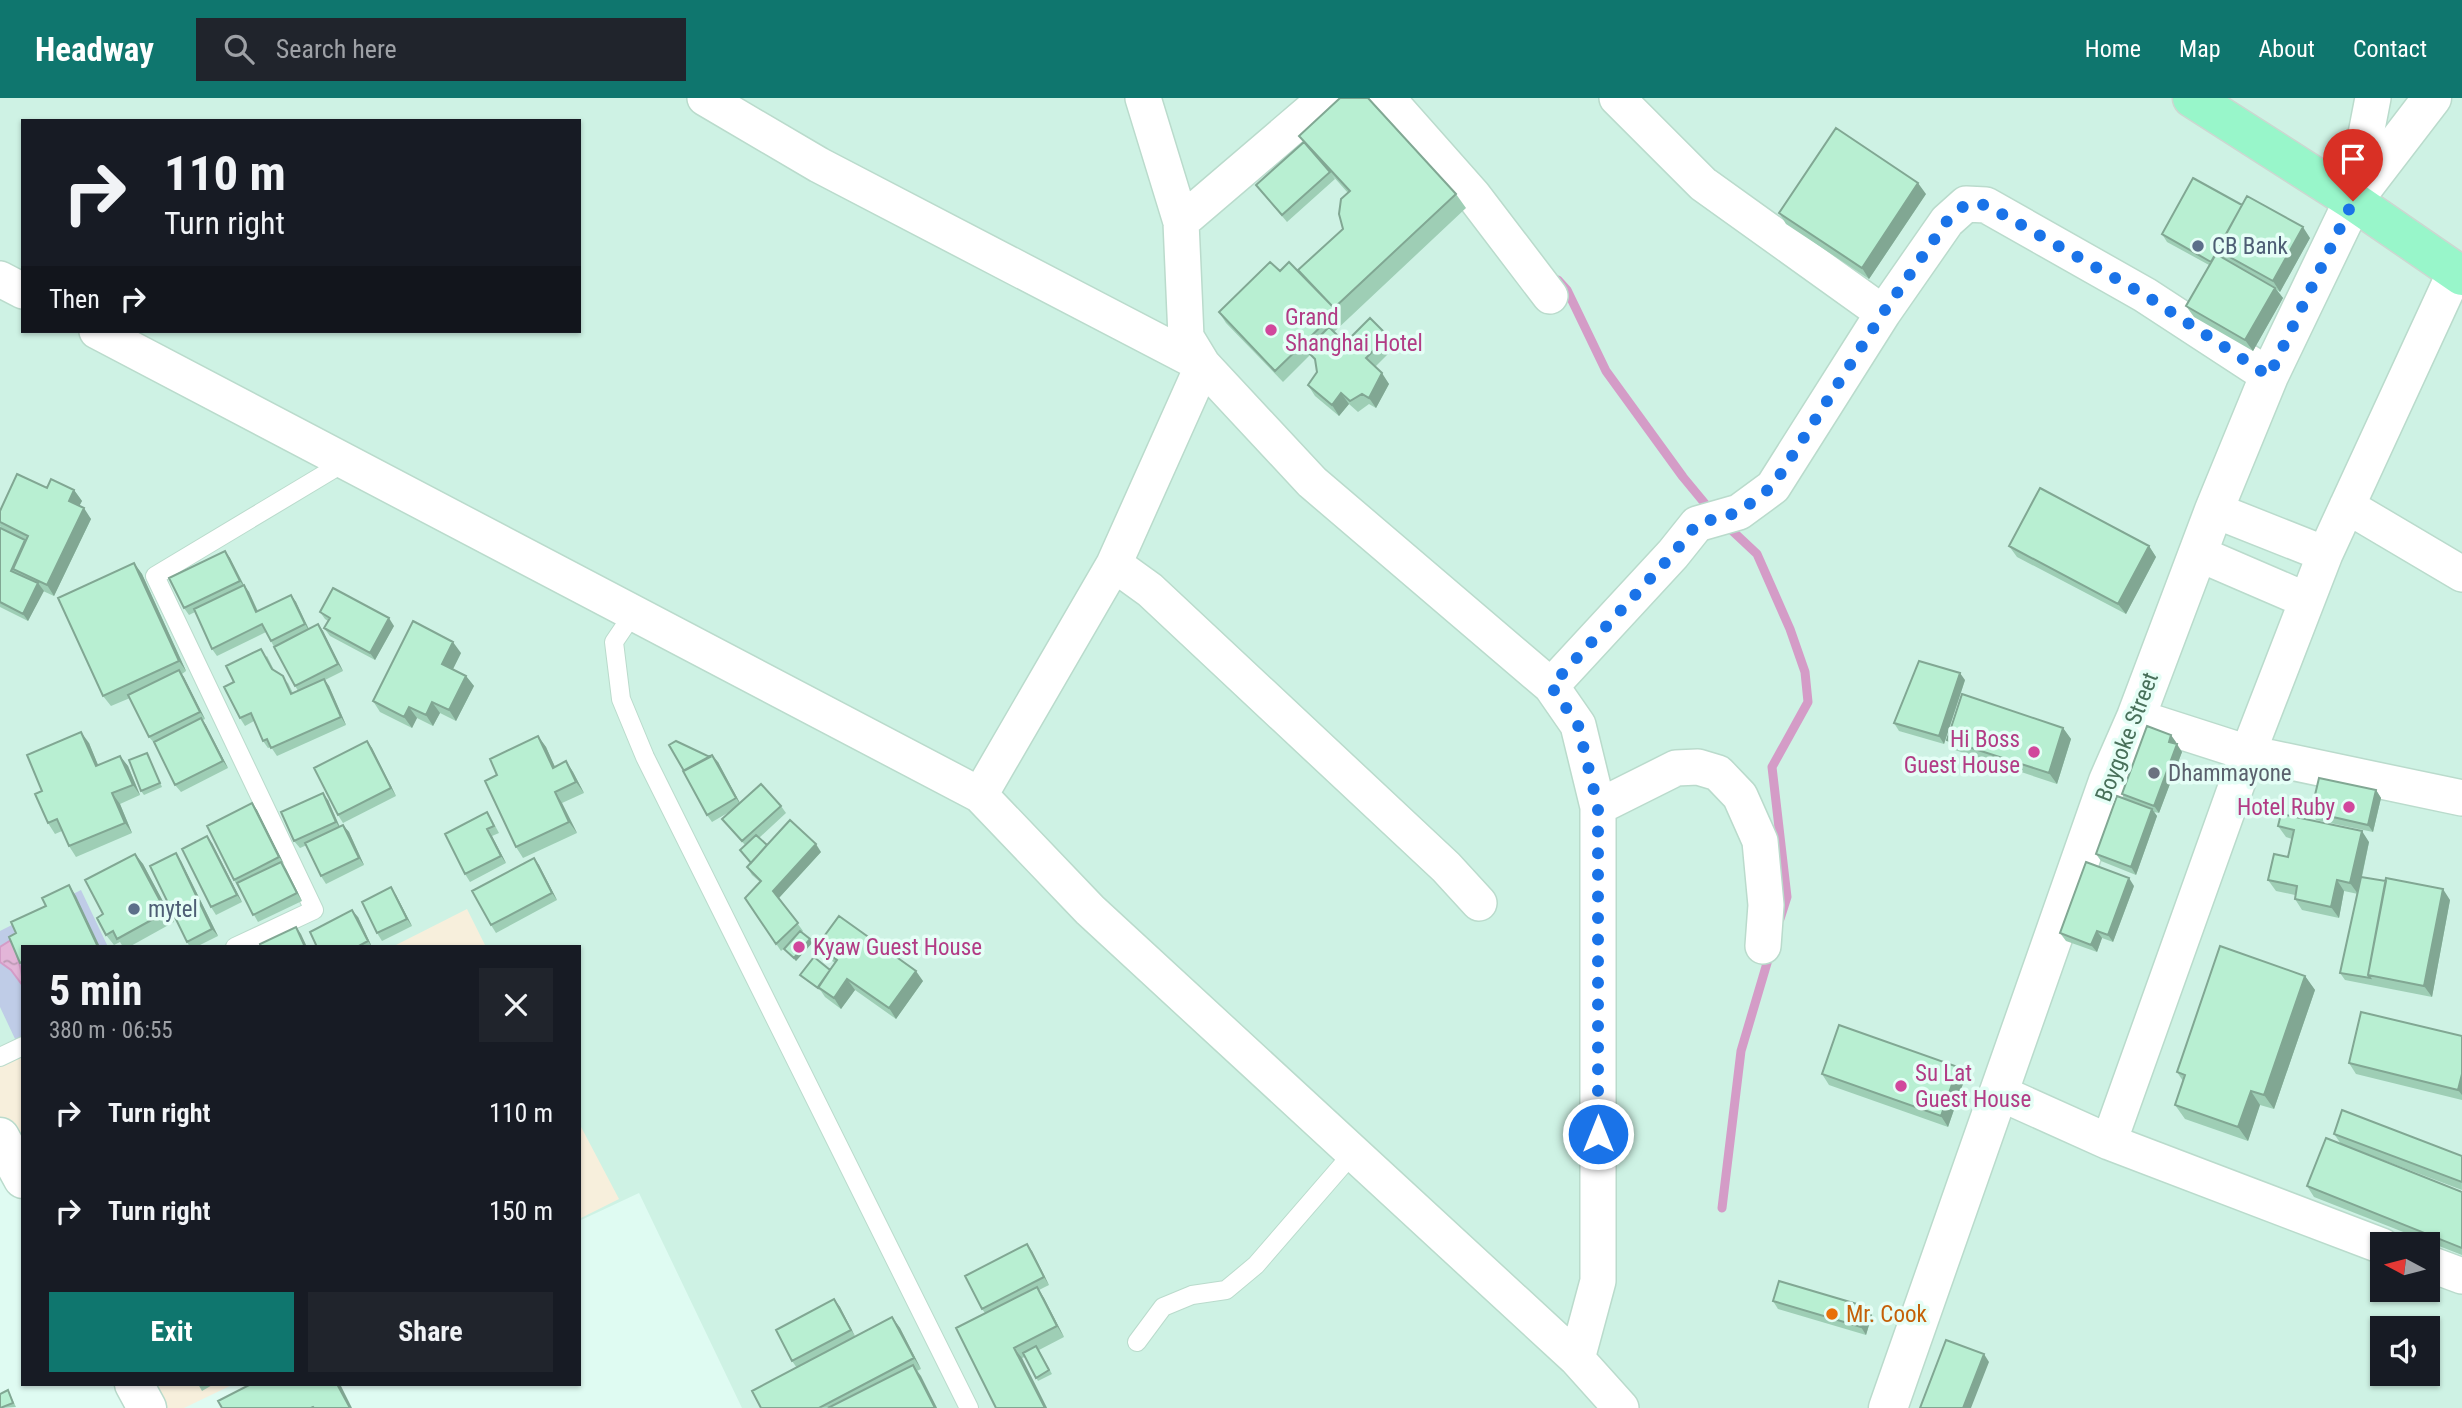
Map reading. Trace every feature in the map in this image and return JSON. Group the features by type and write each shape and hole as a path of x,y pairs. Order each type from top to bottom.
{"highway":[{"path":"2192,98 2353,201 2459,274"}],"street":[{"path":"705,98 818,165 1203,365"},
{"path":"1143,98 1181,222 1186,337 1203,365 1312,482 1551,686 1578,725 1598,807 1598,1281 1577,1359"},
{"path":"1181,222 1326,98"},
{"path":"1387,98 1473,195 1550,296"},
{"path":"1617,98 1703,184 1883,313"},
{"path":"2353,201 2373,98"},
{"name":"Boygoke Street","path":"1888,1408 2108,781 2136,717 2197,553 2269,376 2353,201 2432,98"},
{"path":"1551,686 1673,554 1697,524 1739,512 1773,486 1883,313 1947,221 1966,204 1986,205 2145,295 2269,376"},
{"path":"2109,1142 2248,753 2306,600 2347,506 2459,274"},
{"path":"0,279 21,290"},
{"path":"101,333 980,795 1090,910 1577,1359 1620,1408"},
{"path":"980,795 1114,564 1203,365"},
{"path":"2347,506 2462,574"},
{"path":"2214,510 2325,554"},
{"path":"2197,553 2306,600"},
{"path":"1114,564 1150,590 1446,867 1479,902"},
{"path":"2136,717 2248,753 2462,798"},
{"path":"1598,807 1676,768 1698,767 1718,773 1740,796 1759,841 1766,905 1763,946"},
{"path":"2000,1093 2109,1142 2370,1241"},
{"path":"0,1137 21,1175"},
{"path":"2440,1268 2462,1276"},
{"path":"135,1386 147,1408"}],"lane":[{"path":"239,945 314,910 155,576 345,462"},
{"path":"633,614 614,642 621,699 645,757 969,1408"},
{"path":"0,1057 21,1047"},
{"path":"1138,1342 1163,1307 1192,1294 1226,1290 1256,1265 1353,1153"}],"shaded area":[{"path":"0,98 2462,98 2462,1408 742,1408 639,1193 581,1220 581,945 21,945 21,1149 0,1109"},
{"path":"81,890 107,945 21,945 21,1039 16,1041 0,1007 0,931"},
{"path":"467,909 485,945 396,945"},
{"path":"21,1049 21,1159 0,1121 0,1059"},
{"path":"581,1127 619,1199 581,1218"},
{"path":"145,1386 230,1386 184,1408 157,1408"}],"water":[{"path":"11,940 19,962 21,983 11,970 0,962 0,947"}],"building":[{"path":"1340,98 1368,98 1456,194 1334,308 1298,270 1343,229 1339,214 1341,199 1350,191 1299,136"},
{"path":"1836,128 1918,183 1862,268 1779,213"},
{"path":"1304,142 1330,172 1282,215 1256,185"},
{"path":"2193,178 2242,205 2211,262 2162,234"},
{"path":"2247,196 2303,227 2273,281 2217,250"},
{"path":"2216,254 2275,288 2245,340 2186,306"},
{"path":"1270,262 1280,271 1289,262 1337,311 1275,371 1219,312"},
{"path":"1370,318 1388,336 1366,358 1382,373 1369,398 1362,394 1350,401 1341,393 1332,405 1308,385 1317,372 1315,359 1306,350 1329,327 1345,343"},
{"path":"17,474 47,488 51,479 74,490 69,501 84,508 47,585 13,569 28,536 0,522 0,511"},
{"path":"2040,488 2149,546 2118,604 2009,546"},
{"path":"0,528 25,540 11,571 38,583 23,614 0,602"},
{"path":"225,551 240,581 184,608 169,578"},
{"path":"134,563 179,661 103,696 58,598"},
{"path":"244,585 256,612 291,595 305,624 271,641 262,624 212,649 194,609"},
{"path":"333,588 389,618 370,653 324,628 330,618 320,612"},
{"path":"413,621 453,642 442,664 466,676 449,710 432,702 426,715 409,707 404,717 373,701"},
{"path":"318,624 338,664 295,686 274,647"},
{"path":"261,649 272,669 283,676 291,694 324,679 341,717 271,748 267,739 263,741 251,713 240,718 224,687 234,682 226,666"},
{"path":"1919,661 1960,673 1939,736 1894,723"},
{"path":"179,670 200,712 149,737 128,695"},
{"path":"1962,694 2063,728 2049,773 1947,740"},
{"path":"201,718 223,761 175,785 154,742"},
{"path":"2147,726 2171,735 2169,742 2177,744 2154,806 2122,794"},
{"path":"81,732 96,766 120,756 133,785 112,793 125,823 69,846 57,819 48,823 35,794 42,791 27,755"},
{"path":"538,736 553,768 566,761 576,782 555,792 569,822 516,847 485,781 497,775 490,759"},
{"path":"367,741 391,788 338,815 314,768"},
{"path":"676,741 710,757 684,771 669,745"},
{"path":"147,753 160,783 141,791 129,760"},
{"path":"712,755 736,798 707,815 683,771"},
{"path":"2319,778 2376,790 2368,825 2311,812"},
{"path":"761,784 781,806 742,841 722,819"},
{"path":"323,793 336,822 294,841 281,812"},
{"path":"2117,796 2152,809 2131,867 2096,854"},
{"path":"252,803 279,857 234,880 207,826"},
{"path":"487,812 494,826 487,829 501,856 465,874 445,834"},
{"path":"2281,814 2362,831 2350,883 2337,880 2331,907 2295,899 2297,886 2268,880 2274,854 2288,857 2294,830 2278,826"},
{"path":"790,820 816,844 773,891 798,923 776,944 745,898 761,881 747,867"},
{"path":"343,825 359,858 321,876 305,843"},
{"path":"756,835 767,845 751,863 740,850"},
{"path":"207,836 237,895 211,907 182,849"},
{"path":"176,853 212,929 187,942 150,866"},
{"path":"135,854 166,912 117,939 113,931 106,935 97,918 103,914 85,880"},
{"path":"534,858 552,893 491,925 472,891"},
{"path":"281,862 297,893 253,915 237,883"},
{"path":"2086,862 2129,878 2108,935 2097,931 2091,945 2060,933"},
{"path":"2361,877 2386,881 2368,975 2370,978 2340,973"},
{"path":"2386,878 2443,889 2424,986 2368,975"},
{"path":"69,885 97,945 21,945 20,963 9,937 16,933 11,922 46,906 42,898"},
{"path":"391,887 407,919 377,933 362,902"},
{"path":"352,910 368,941 361,945 316,945 310,932"},
{"path":"839,916 916,971 889,1008 847,979 834,998 818,987 837,960 817,946"},
{"path":"296,927 304,945 260,945"},
{"path":"800,931 810,939 794,958 784,949"},
{"path":"2220,946 2305,976 2264,1095 2251,1091 2238,1127 2175,1105 2185,1075 2177,1072"},
{"path":"814,957 830,970 818,988 800,975"},
{"path":"2361,1012 2462,1036 2462,1074 2458,1090 2349,1063"},
{"path":"1839,1025 1958,1067 1941,1116 1822,1074"},
{"path":"2342,1110 2462,1156 2462,1182 2334,1134"},
{"path":"2326,1138 2462,1192 2462,1248 2440,1239 2440,1232 2422,1232 2307,1186"},
{"path":"1027,1244 1044,1277 982,1309 965,1276"},
{"path":"1779,1281 1867,1307 1861,1327 1773,1301"},
{"path":"1037,1287 1057,1326 1014,1348 1045,1408 996,1408 956,1328"},
{"path":"834,1299 851,1330 792,1361 776,1330"},
{"path":"892,1317 914,1358 819,1408 761,1408 752,1391"},
{"path":"1946,1340 1984,1354 1963,1408 1920,1408"},
{"path":"1036,1346 1049,1370 1036,1378 1023,1353"},
{"path":"913,1365 935,1408 828,1408"},
{"path":"247,1386 338,1386 350,1408 222,1408 218,1401"},
{"path":"8,1390 13,1403 0,1408 0,1394"}],"waterway":[{"path":"1558,280 1567,290 1606,371 1683,477 1712,512"},
{"path":"1725,524 1757,554 1790,629 1805,672 1808,702 1772,767 1787,897 1780,919"},
{"path":"1722,1208 1741,1051 1770,953"}],"place":[{"name":"CB Bank","path":"2198,246"},
{"name":"Grand Shanghai Hotel","path":"1271,330"},
{"name":"Hi Boss Guest House","path":"2034,752"},
{"name":"Dhammayone","path":"2154,773"},
{"name":"Hotel Ruby","path":"2349,807"},
{"name":"mytel","path":"134,909"},
{"name":"Kyaw Guest House","path":"799,947"},
{"name":"Su Lat Guest House","path":"1901,1086"},
{"name":"Mr. Cook","path":"1832,1314"}],"route":[{"path":"1598,1134 1598,807 1578,725 1551,686 1673,554 1697,524 1739,512 1773,486 1883,313 1947,221 1966,204 1986,205 2145,295 2269,376 2353,201"}]}
